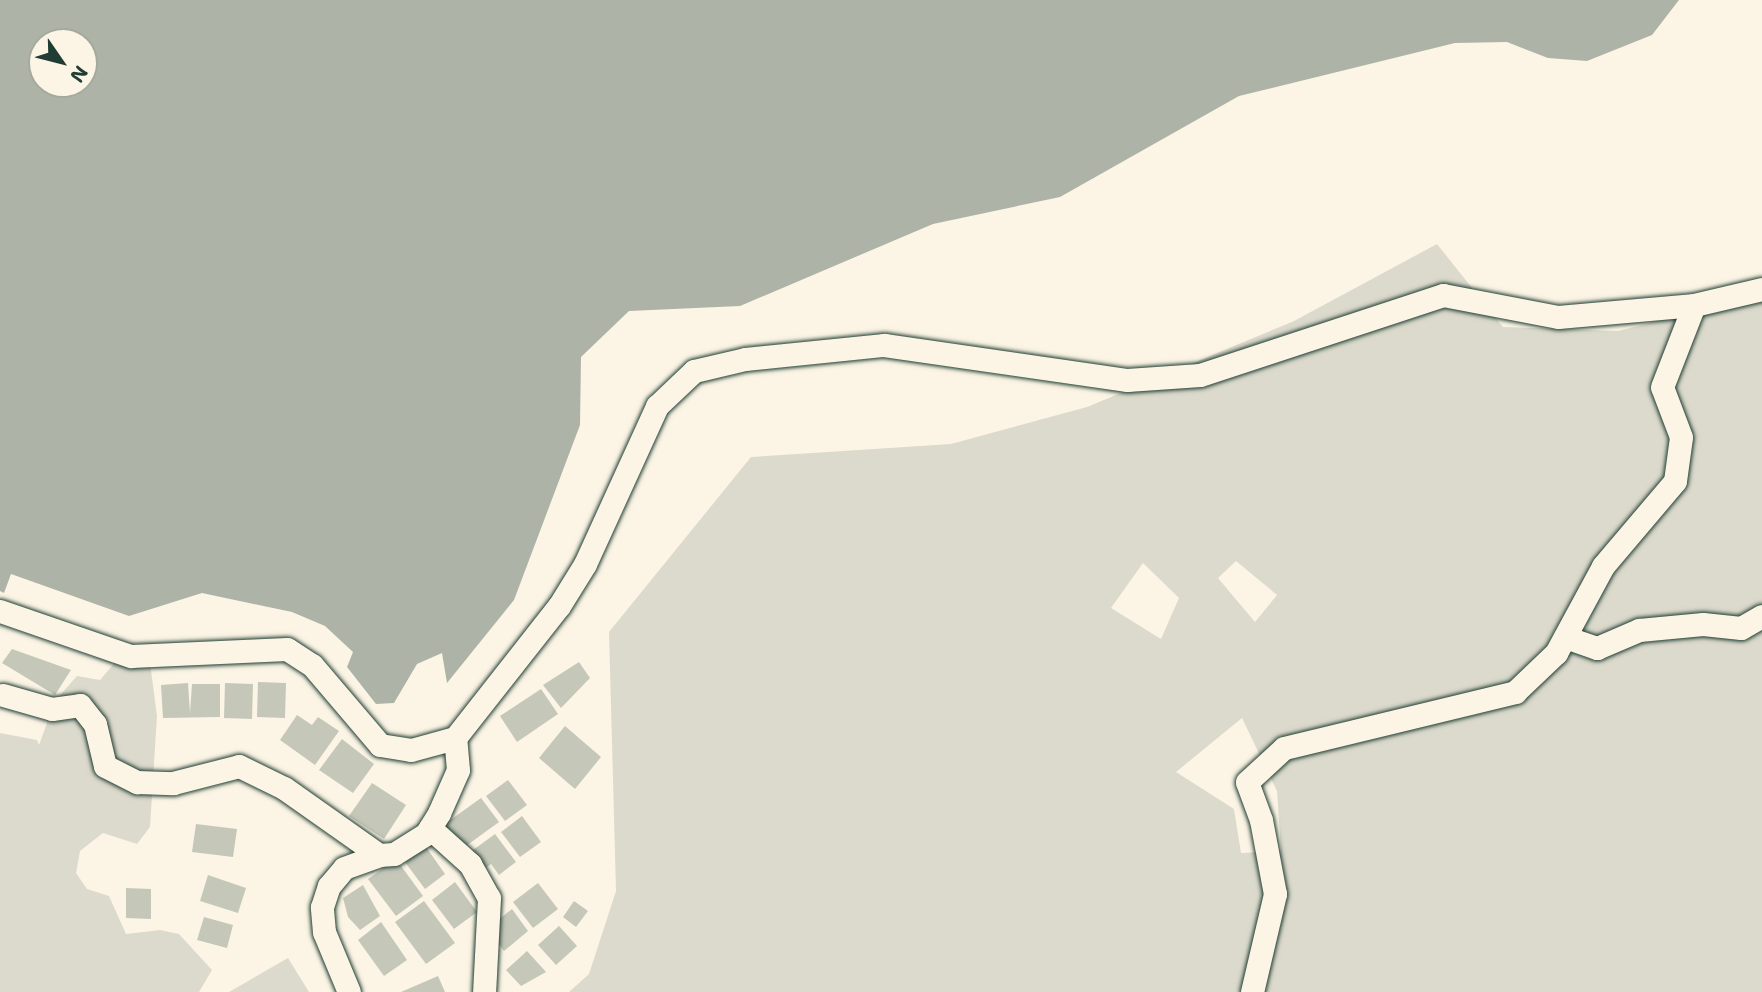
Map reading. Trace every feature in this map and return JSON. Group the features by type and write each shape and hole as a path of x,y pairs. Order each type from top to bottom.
{"street":[{"path":"0,611 131,656 287,649 312,665 380,745 411,750 455,738 559,606 585,564 657,406 694,371 745,359 884,345 1127,380 1200,375 1443,295 1558,317 1694,305 1762,289"},
{"path":"1252,992 1275,894 1261,820 1247,782 1284,748 1515,692 1556,653 1603,566 1675,481 1681,437 1662,387 1694,305"},
{"path":"1564,637 1597,648 1639,630 1703,624 1741,628 1762,615"},
{"path":"3,695 52,709 80,705 95,724 105,766 137,782 173,783 239,766 284,788 379,855"},
{"path":"349,992 324,932 322,907 330,886 344,868 379,855 405,851 430,828 458,770 455,738"},
{"path":"430,828 470,864 489,898 484,992"}],"shaded area":[{"path":"0,0 1679,0 1652,35 1587,61 1548,58 1507,42 1455,43 1239,96 1060,197 933,224 740,306 629,311 581,357 580,425 514,600 447,683 442,653 417,664 394,703 376,704 347,667 353,652 325,626 292,612 202,593 129,616 11,574 4,593 0,591"},
{"path":"1437,244 1503,327 1618,331 1762,295 1762,992 569,992 589,974 616,891 609,632 751,457 951,444 1087,407 1294,321","holes":["1236,561 1277,595 1255,622 1218,578","1143,563 1179,598 1161,639 1111,608","1242,718 1277,791 1281,851 1241,853 1234,809 1176,772"]},
{"path":"149,655 157,716 150,827 137,844 103,833 80,851 76,873 87,889 109,896 126,934 160,930 179,934 212,970 199,992 0,992 0,733 37,740 39,745 55,701 77,676 100,680 116,661"},
{"path":"288,958 309,992 229,992"}],"building":[{"path":"12,649 71,670 55,695 2,663"},
{"path":"579,662 590,678 561,708 543,685"},
{"path":"258,682 286,683 285,718 257,717"},
{"path":"188,683 190,713 192,684 220,684 220,717 163,718 161,685"},
{"path":"225,683 253,684 252,719 224,718"},
{"path":"541,689 558,714 517,742 500,716"},
{"path":"297,715 312,725 318,717 339,731 315,765 280,740"},
{"path":"565,726 601,757 575,789 539,758"},
{"path":"342,739 374,764 353,793 319,770"},
{"path":"508,780 527,805 505,821 486,796"},
{"path":"372,783 406,805 384,839 349,816"},
{"path":"481,798 499,822 459,851 442,826"},
{"path":"522,816 541,842 520,857 501,832"},
{"path":"196,824 237,829 233,857 192,852"},
{"path":"495,834 516,862 499,875 491,864 482,871 469,853"},
{"path":"426,847 445,874 425,889 405,862"},
{"path":"396,859 423,896 396,916 368,879"},
{"path":"208,875 246,888 238,913 200,901"},
{"path":"455,882 477,912 454,929 432,900"},
{"path":"538,883 558,909 533,928 513,902"},
{"path":"363,885 380,916 360,930 348,917 343,898"},
{"path":"126,888 151,889 151,919 126,918"},
{"path":"424,901 455,943 426,964 395,922"},
{"path":"574,901 588,911 576,927 563,917"},
{"path":"512,909 528,931 504,951 487,929"},
{"path":"204,917 233,925 227,948 197,940"},
{"path":"381,922 407,960 384,976 358,940"},
{"path":"559,926 577,946 556,965 538,945"},
{"path":"527,951 546,972 521,986 506,970"},
{"path":"438,976 445,992 401,992"}]}
